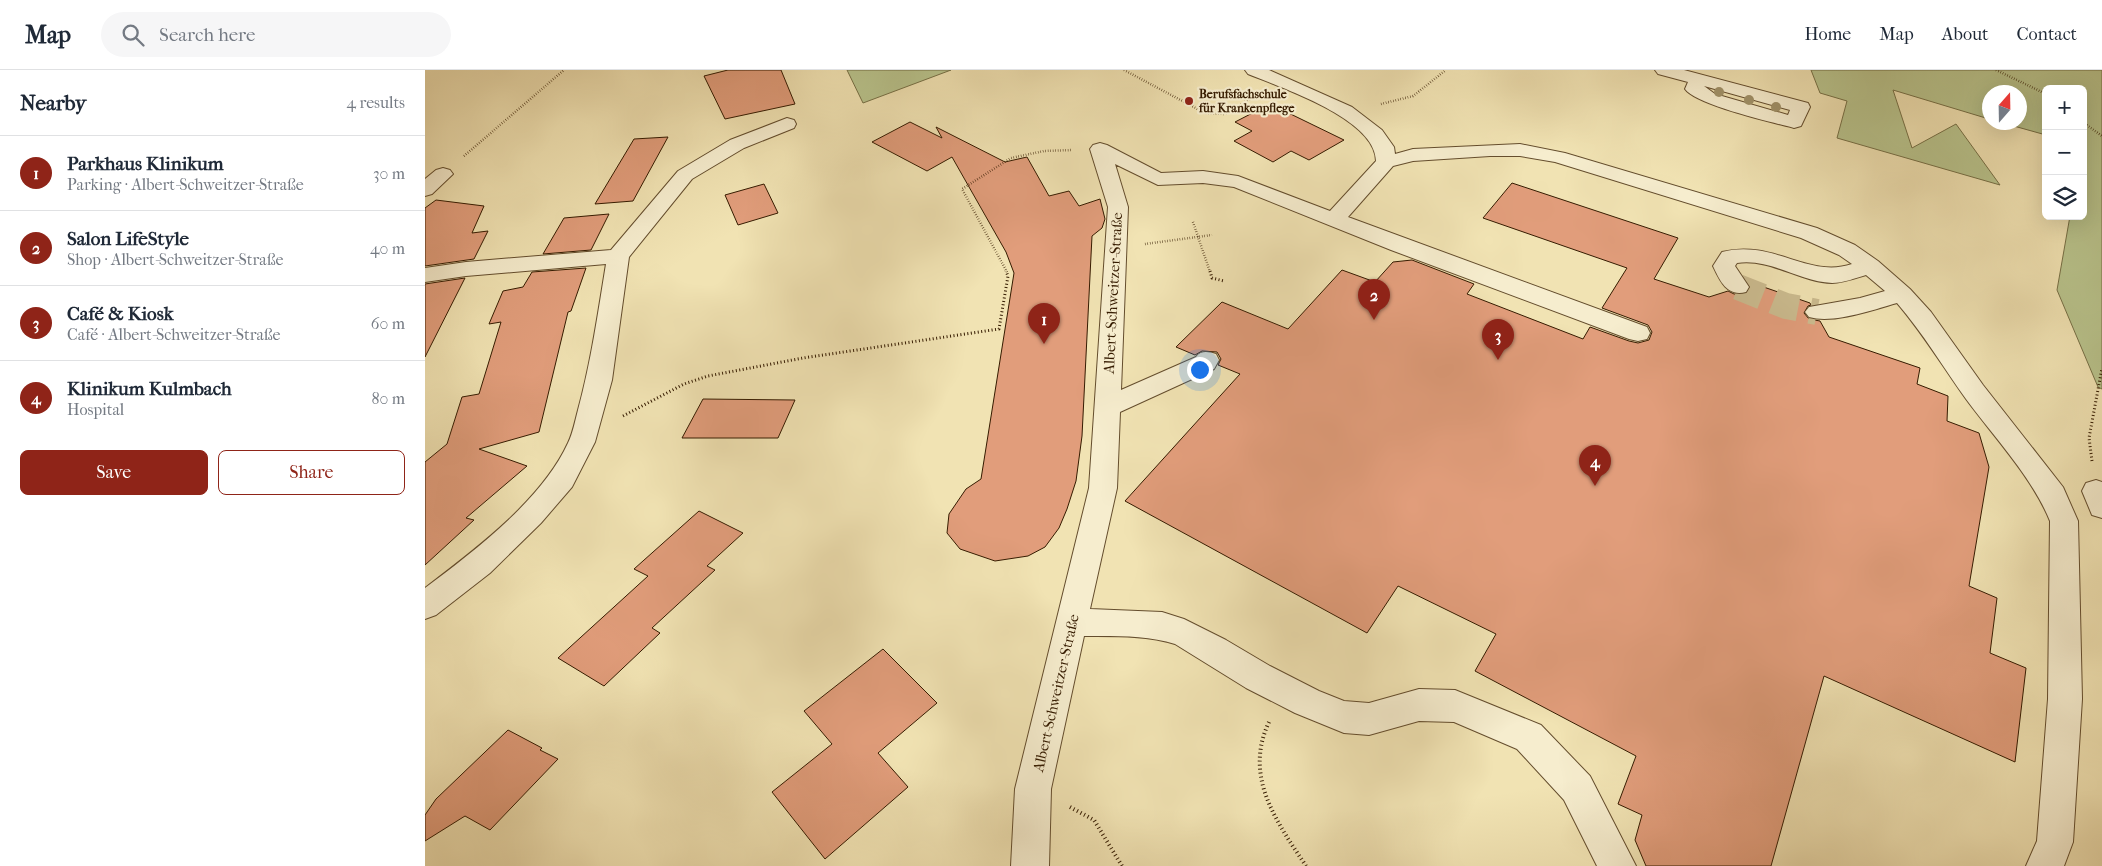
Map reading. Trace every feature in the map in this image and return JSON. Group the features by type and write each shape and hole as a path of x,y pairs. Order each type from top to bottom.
{"street":[{"path":"1254,70 1349,112 1377,135 1385,148 1386,162"},
{"path":"1664,70 1698,79 1773,99 1801,107 1794,122 1709,98 1694,89 1698,79"},
{"path":"425,606 479,564 531,515 562,479 583,439 599,380 618,256 685,175 737,144 787,124"},
{"path":"1100,149 1158,179 1203,176 1238,182 1399,245 1638,333"},
{"name":"Albert-Schweitzer-Straße","path":"1030,866 1033,789 1103,488 1118,207 1100,149"},
{"path":"1334,218 1356,197 1386,162 1413,155 1520,150 1558,157 1809,233 1847,250 1870,266 1902,294 1923,318 1974,391 2053,495 2063,521 2065,699 2055,842 2045,866"},
{"path":"425,190 443,174"},
{"path":"1738,286 1730,278 1724,266 1729,257 1744,254 1834,276 1870,266"},
{"path":"425,275 466,269 618,256"},
{"path":"1817,312 1861,306 1902,294"},
{"path":"1107,407 1205,363 1207,360"},
{"path":"1071,623 1107,622 1162,626 1184,633 1258,677 1307,702 1344,717 1369,719 1419,705 1455,706 1529,737 1577,788 1617,866"}],"path":[{"path":"443,174 564,70"},
{"path":"1124,70 1205,114 1225,114 1281,82"},
{"path":"1349,112 1413,96 1446,70"},
{"path":"1996,70 2042,92"},
{"path":"2087,125 2102,136"},
{"path":"583,439 684,384 708,376 803,358 999,329 1008,276 1005,266 962,189 1011,158 1044,151 1100,149"},
{"path":"1193,222 1212,278 1224,281"},
{"path":"1115,248 1212,235"},
{"path":"2099,499 2089,438 2102,368"},
{"path":"1289,693 1267,724 1260,749 1259,776 1270,812 1306,866"},
{"path":"1033,789 1094,820 1122,866"}],"green space":[{"path":"847,70 951,70 863,103"},
{"path":"1811,70 2102,70 2102,389 2098,387 2057,290 2069,220 2087,220 2087,85 2042,85 2042,134 2027,130 2027,85 1982,85 1982,117 1893,90 1912,148 1956,124 2000,185 1837,138 1847,101 1820,93"}],"building":[{"path":"728,70 781,70 795,104 725,119 704,76"},
{"path":"1270,104 1344,140 1309,160 1291,151 1273,162 1234,141 1252,131 1235,122"},
{"path":"910,122 942,138 936,127 1005,162 1027,157 1049,196 1069,191 1079,206 1100,199 1105,219 1102,228 1092,236 1082,436 1076,481 1059,528 1045,547 1028,556 995,561 960,549 947,533 949,514 966,489 981,479 1014,273 1006,252 952,157 927,171 872,142"},
{"path":"668,137 633,201 595,204 634,139"},
{"path":"1512,183 1678,238 1654,279 1709,297 1728,291 1734,294 1746,294 1751,288 1749,284 1752,283 1810,303 1811,305 1808,306 1804,313 1809,319 1820,321 1829,337 1920,368 1917,384 1948,396 1947,421 1979,433 1989,467 1969,586 1997,598 1990,653 2026,668 2015,762 1824,676 1771,866 1646,866 1635,840 1642,815 1618,804 1636,756 1475,671 1496,634 1398,586 1367,633 1125,501 1240,374 1218,365 1221,359 1217,352 1202,351 1195,355 1176,347 1222,302 1288,329 1342,270 1375,282 1393,262 1412,260 1474,284 1467,294 1583,339 1590,327 1638,343 1649,340 1652,332 1648,325 1602,308 1627,268 1483,218"},
{"path":"764,184 778,213 738,225 725,195"},
{"path":"436,200 484,206 472,233 488,231 474,259 425,266 425,208"},
{"path":"609,214 591,250 543,254 564,218"},
{"path":"586,268 571,311 568,312 539,432 479,449 527,466 466,518 474,520 425,565 425,462 447,444 462,397 479,394 501,322 489,324 503,291 523,287 532,272"},
{"path":"465,278 425,357 425,284"},
{"path":"703,399 795,400 778,438 682,438"},
{"path":"699,511 743,533 707,566 715,570 652,628 660,633 604,686 558,658 648,576 634,569"},
{"path":"883,649 937,703 878,753 908,787 825,859 772,792 832,744 804,711"},
{"path":"508,730 558,759 490,830 465,816 425,841 425,815 436,799"}],"tunnel":[{"path":"1738,287 1786,306 1817,312"}],"place":[{"name":"Berufsfachschule für Krankenpflege","path":"1189,101"},
{"name":"Salon LifeStyle","path":"1374,320"},
{"name":"Parkhaus Klinikum","path":"1044,344"},
{"name":"Café & Kiosk","path":"1498,360"},
{"name":"Klinikum Kulmbach","path":"1595,486"}]}
